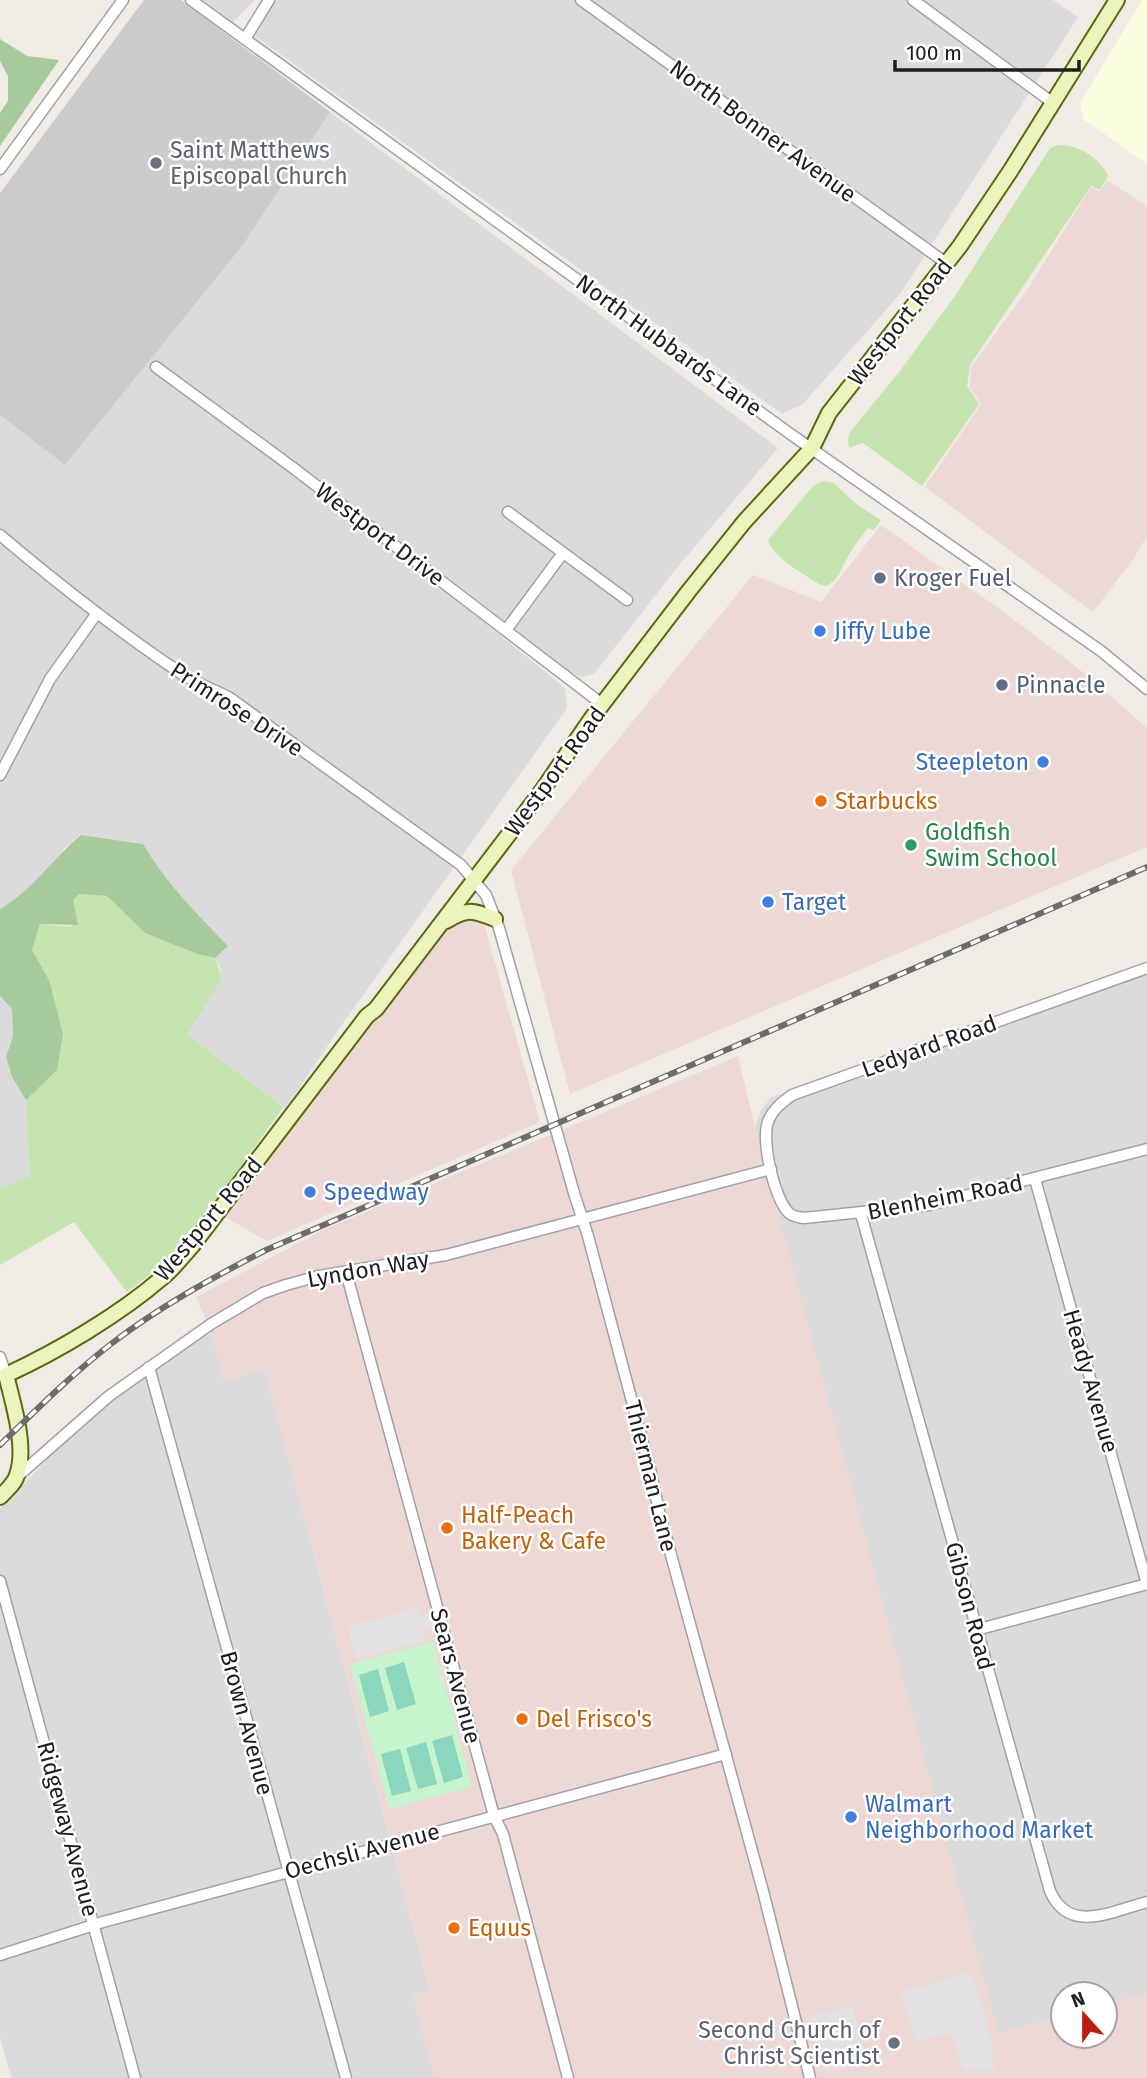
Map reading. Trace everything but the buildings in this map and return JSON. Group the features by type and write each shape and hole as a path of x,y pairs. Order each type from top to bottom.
{"main road":[{"name":"Westport Road","path":"6,1375 120,1310 166,1275 217,1215 367,1016 376,1009 442,923 603,704 744,522 812,448 829,413 931,284 995,196 1117,0"},
{"path":"442,923 460,912 475,911 495,919"},
{"path":"0,1497 17,1476 20,1454 14,1405 6,1375"}],"street":[{"path":"0,169 124,0"},
{"name":"North Hubbards Lane","path":"191,0 812,448 1101,651 1147,689"},
{"path":"245,38 269,0"},
{"name":"North Bonner Avenue","path":"581,0 946,263"},
{"path":"913,0 1053,103"},
{"name":"Westport Drive","path":"156,367 603,704"},
{"path":"508,512 626,600"},
{"name":"Primrose Drive","path":"0,535 97,613 184,676 230,698 374,804 408,825 461,865 474,880"},
{"path":"506,630 563,553"},
{"path":"0,775 50,679 97,613"},
{"name":"Thierman Lane","path":"474,880 486,895 495,919 582,1219 810,2078"},
{"name":"Ledyard Road","path":"771,1169 765,1143 769,1120 781,1103 792,1095 1147,968"},
{"name":"Blenheim Road","path":"771,1169 784,1206 794,1216 804,1218 929,1205 1147,1149"},
{"name":"Lyndon Way","path":"17,1476 109,1396 149,1367 211,1324 264,1293 286,1284 446,1255 771,1169"},
{"name":"Heady Avenue","path":"1035,1179 1147,1584"},
{"name":"Gibson Road","path":"861,1214 1053,1900 1061,1909 1078,1917 1091,1917 1147,1902"},
{"name":"Sears Avenue","path":"346,1272 494,1816 503,1834 568,2078"},
{"path":"0,1357 6,1375"},
{"name":"Brown Avenue","path":"149,1367 346,2078"},
{"name":"Ridgeway Avenue","path":"0,1581 135,2078"},
{"path":"976,1630 1147,1584"},
{"name":"Oechsli Avenue","path":"0,1955 94,1925 726,1754"}],"shaded area":[{"path":"144,0 181,0 330,112 243,245 65,465 0,415 0,193"},
{"path":"203,0 255,0 233,22"},
{"path":"274,0 1053,0 1078,17 900,294 803,404 782,414 252,34"},
{"path":"1142,0 1147,0 1147,164 1083,119 1080,103"},
{"path":"330,112 778,448 676,569 594,674 581,677 565,669 442,575 437,583 565,688 567,708 285,1109 186,1035 222,978 215,958 228,946 158,868 143,844 80,835 64,849 40,879 18,899 0,909 0,413 65,465 243,245"},
{"path":"1107,180 1147,206 1147,536 1134,558 1093,612 925,487 981,404 970,388 971,367 1029,287 1091,187 1100,192"},
{"path":"881,525 1088,676 1147,728 1147,847 570,1094 511,870 753,575 821,602"},
{"path":"471,917 484,924 540,1122 267,1241 225,1217 363,1033 449,924"},
{"path":"1147,962 1147,1993 1119,2001 1119,1980 1049,1980 1049,2020 998,2034 775,1222 755,1127 761,1110 772,1097"},
{"path":"0,996 12,1008 13,1036 6,1057 12,1077 26,1100 30,1176 0,1188"},
{"path":"738,1056 998,2033 1049,2020 1049,2050 1119,2050 1119,2001 1147,1993 1147,2078 435,2078 413,1995 430,1989 265,1370 224,1380 212,1333 196,1297 323,1230"},
{"path":"212,1333 224,1380 265,1370 430,1990 413,1995 435,2078 11,2078 0,2037 0,1509 73,1432 177,1352"},
{"path":"430,1606 438,1636 429,1629 422,1631 425,1641 357,1659 348,1627 416,1608 419,1617 422,1617 428,1614"},
{"path":"971,1972 995,2051 991,2053 996,2069 987,2071 973,2068 963,2071 952,2033 916,2041 901,1992"},
{"path":"852,2005 868,2061 826,2072 811,2017"}],"green space":[{"path":"0,39 27,56 59,60 0,146 0,113 8,101 8,76 0,61"},
{"path":"1059,145 1074,147 1088,154 1100,164 1108,176 1100,190 1091,186 970,365 967,386 979,404 922,486 863,443 849,448 850,432 900,371 955,296 1050,148"},
{"path":"822,481 834,483 856,504 881,520 874,530 868,528 838,576 826,586 782,559 768,540 813,486"},
{"path":"81,835 143,844 172,885 228,946 215,958 197,954 145,933 107,896 79,894 73,900 78,925 40,924 32,950 49,980 63,1034 57,1070 26,1100 12,1077 6,1057 13,1036 12,1009 0,996 0,909 23,893"},
{"path":"79,894 107,896 145,933 197,954 215,958 222,978 187,1035 283,1107 193,1230 151,1273 127,1292 74,1222 0,1265 0,1188 30,1176 26,1100 57,1070 49,981 32,950 40,924 72,927 73,899"},
{"path":"433,1642 472,1787 389,1809 350,1664"},
{"path":"404,1662 416,1704 397,1710 385,1668"},
{"path":"378,1669 389,1711 370,1717 359,1675"},
{"path":"452,1735 463,1777 444,1783 432,1741"},
{"path":"426,1742 437,1784 418,1789 406,1748"},
{"path":"400,1749 411,1791 392,1796 381,1754"}],"railway":[{"path":"0,1445 68,1380 129,1330 186,1294 266,1250 1147,867"}],"place":[{"name":"Saint Matthews Episcopal Church","path":"156,163"},
{"name":"Kroger Fuel","path":"880,578"},
{"name":"Jiffy Lube","path":"820,631"},
{"name":"Pinnacle","path":"1002,685"},
{"name":"Steepleton","path":"1043,762"},
{"name":"Starbucks","path":"821,801"},
{"name":"Goldfish Swim School","path":"911,845"},
{"name":"Target","path":"768,902"},
{"name":"Speedway","path":"310,1192"},
{"name":"Half-Peach Bakery & Cafe","path":"447,1528"},
{"name":"Del Frisco's","path":"522,1719"},
{"name":"Walmart Neighborhood Market","path":"851,1817"},
{"name":"Equus","path":"454,1928"},
{"name":"Second Church of Christ Scientist","path":"894,2043"}]}
